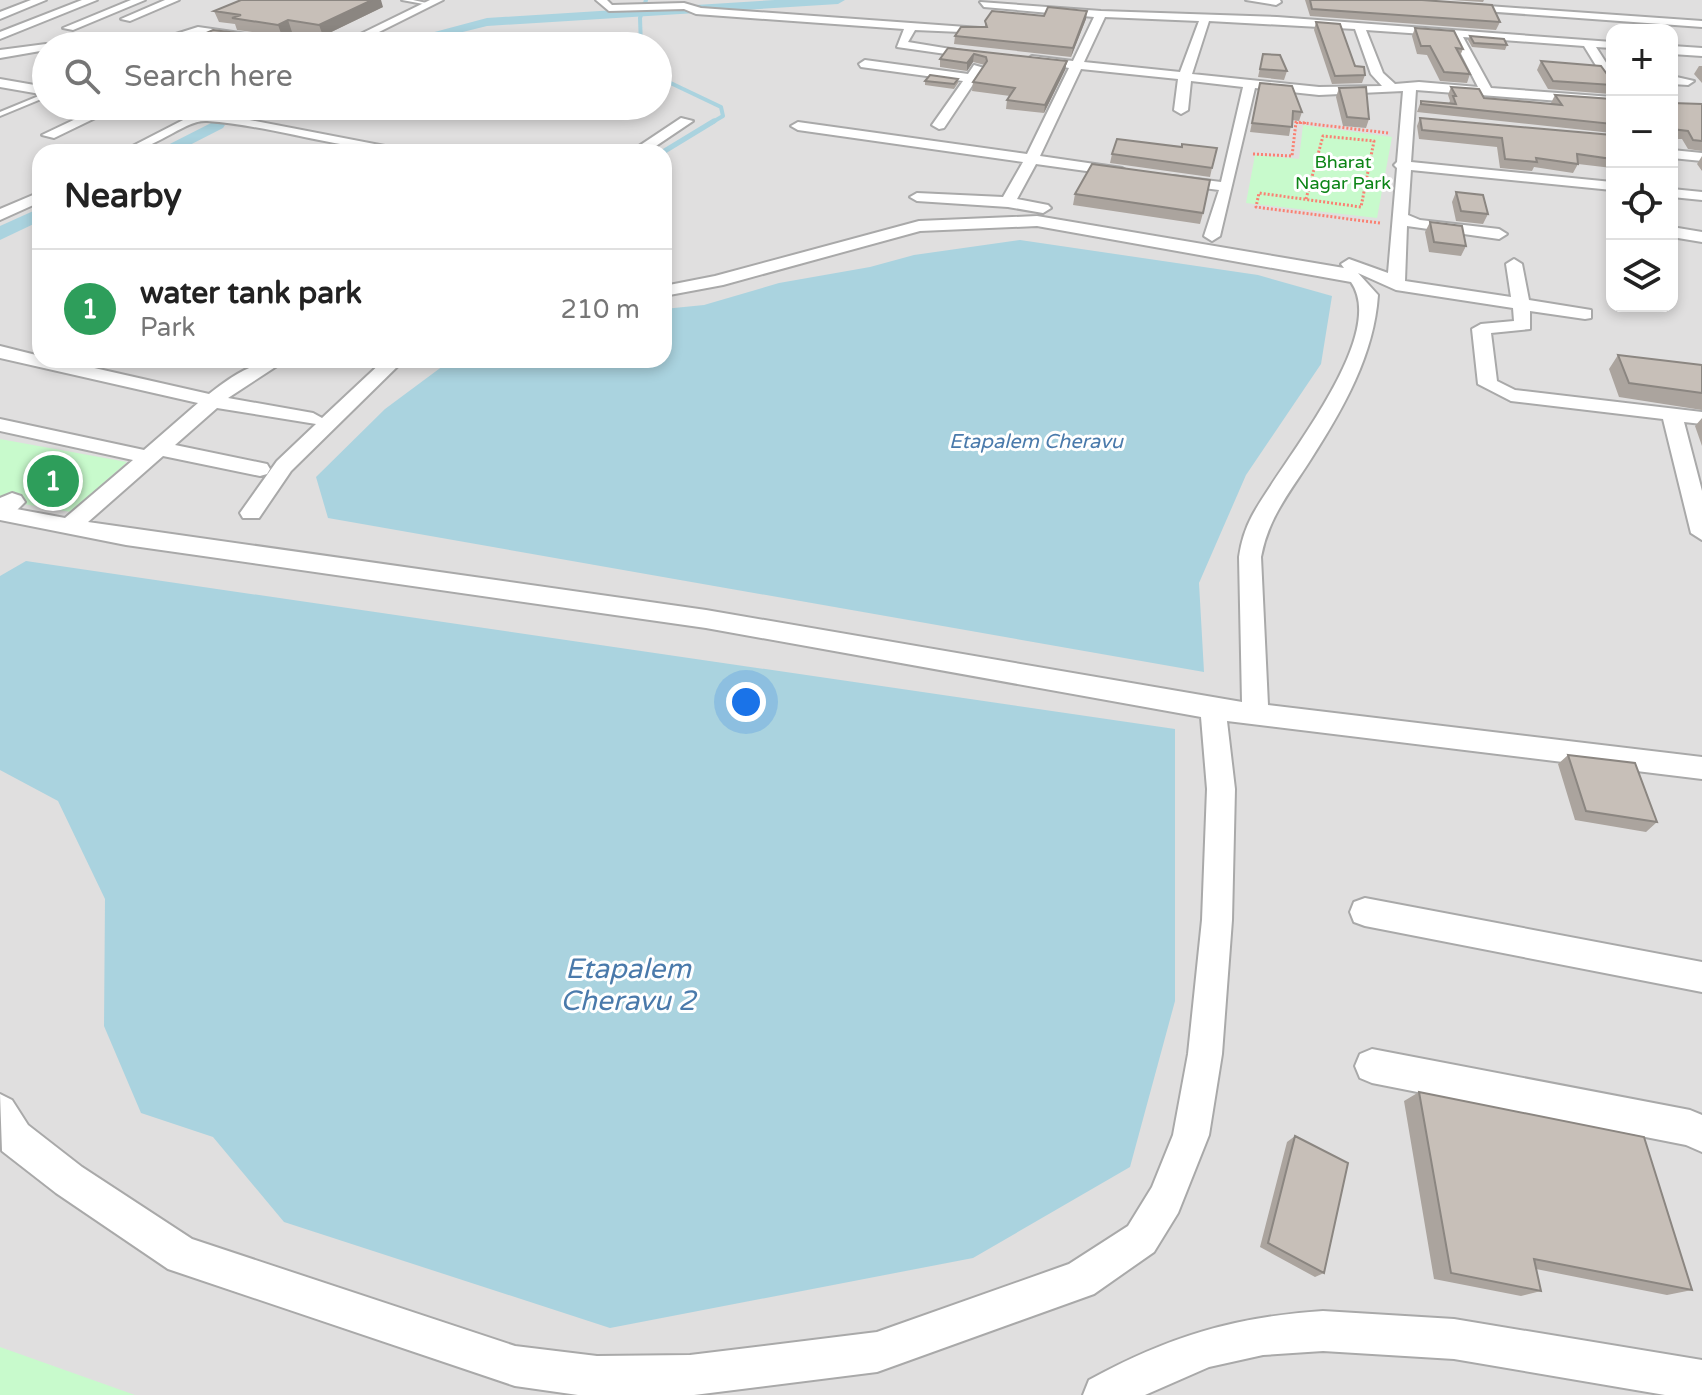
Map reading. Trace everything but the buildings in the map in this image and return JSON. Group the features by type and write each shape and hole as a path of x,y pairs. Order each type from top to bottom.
{"street":[{"path":"0,16 41,0"},
{"path":"0,36 92,0"},
{"path":"60,32 140,0"},
{"path":"95,18 122,20 174,0"},
{"path":"601,0 609,8 692,8 980,31"},
{"path":"1251,0 1276,1 1277,20"},
{"path":"692,8 741,1"},
{"path":"984,4 1101,14 1277,20 1606,45"},
{"path":"371,32 426,6"},
{"path":"1440,6 1701,26"},
{"path":"1690,12 1701,26"},
{"path":"1008,202 1032,159 1101,14"},
{"path":"1416,17 1422,31"},
{"path":"1181,110 1185,76 1205,18"},
{"path":"911,26 901,45 1002,57"},
{"path":"1359,26 1377,74 1391,88"},
{"path":"191,32 214,32"},
{"path":"1456,34 1486,91"},
{"path":"1588,44 1606,71"},
{"path":"0,54 32,49"},
{"path":"1678,50 1702,52"},
{"path":"939,125 986,55"},
{"path":"1017,59 1319,91 1410,86 1606,101"},
{"path":"865,64 971,78"},
{"path":"1678,80 1688,81"},
{"path":"0,83 32,90"},
{"path":"1212,236 1227,187 1250,83"},
{"path":"1396,285 1401,165 1407,135 1418,120 1410,86"},
{"path":"49,135 83,120"},
{"path":"144,144 193,120"},
{"path":"224,120 363,144"},
{"path":"650,144 686,121"},
{"path":"798,126 1227,187"},
{"path":"1678,155 1702,157"},
{"path":"1401,165 1606,185"},
{"path":"1678,194 1702,196"},
{"path":"917,197 1008,202 1212,236 1358,266 1396,285 1585,314"},
{"path":"0,215 32,200"},
{"path":"1400,217 1417,224 1499,234"},
{"path":"672,289 717,281 919,226 1009,220 1037,221 1305,264 1357,278 1369,295 1363,334 1332,408 1298,463 1269,501 1253,534 1250,557 1255,713"},
{"path":"1678,233 1702,237"},
{"path":"1514,264 1524,325 1481,329 1488,384 1511,395 1702,418"},
{"path":"0,352 32,359"},
{"path":"70,368 213,401 313,419"},
{"path":"69,527 236,382 262,368"},
{"path":"251,513 284,466 387,368"},
{"path":"1672,415 1696,486 1702,533"},
{"path":"0,425 260,469"},
{"path":"4,508 69,527 327,567 706,619 1213,709 1702,768"},
{"path":"0,1112 15,1138 69,1180 182,1255 515,1366 597,1377 690,1375 877,1352 1080,1280 1141,1239 1165,1200 1191,1135 1205,1054 1217,920 1221,789 1213,709"},
{"path":"1365,912 1702,977"},
{"path":"1372,1066 1690,1128 1702,1134"},
{"path":"1104,1395 1209,1347 1277,1334 1378,1332 1514,1349 1702,1381"}],"lane":[{"path":"404,0 426,6"},
{"path":"0,114 32,99"}],"path":[{"path":"1247,153 1292,156 1296,122 1407,135"},
{"path":"1306,199 1323,136 1374,141 1361,207 1259,193 1256,207 1382,223"}],"shaded area":[{"path":"0,0 1702,0 1702,1395 0,1395"}],"green space":[{"name":"Bharat Nagar Park","path":"1303,125 1392,137 1377,218 1246,203 1255,155 1299,159"},
{"path":"0,439 127,462 71,512 0,500"},
{"path":"0,1347 135,1395 0,1395"}],"water":[{"name":"Etapalem Cheravu","path":"1020,240 1258,275 1332,296 1321,364 1246,475 1199,583 1204,672 328,518 316,477 385,409 440,368 672,368 672,308 704,305 779,283 870,267 914,255"},
{"name":"Etapalem Cheravu 2","path":"26,561 1175,729 1175,1001 1130,1167 973,1258 610,1328 284,1222 213,1137 141,1113 104,1026 105,899 58,801 0,770 0,576"}],"waterway":[{"path":"640,32 640,18 646,0"},
{"path":"446,32 487,22 838,0"},
{"path":"672,84 721,107 723,116 711,123"},
{"path":"672,147 714,121"},
{"path":"179,144 217,125"},
{"path":"0,234 32,218"}],"place":[{"name":"water tank park","path":"53,481"}]}
